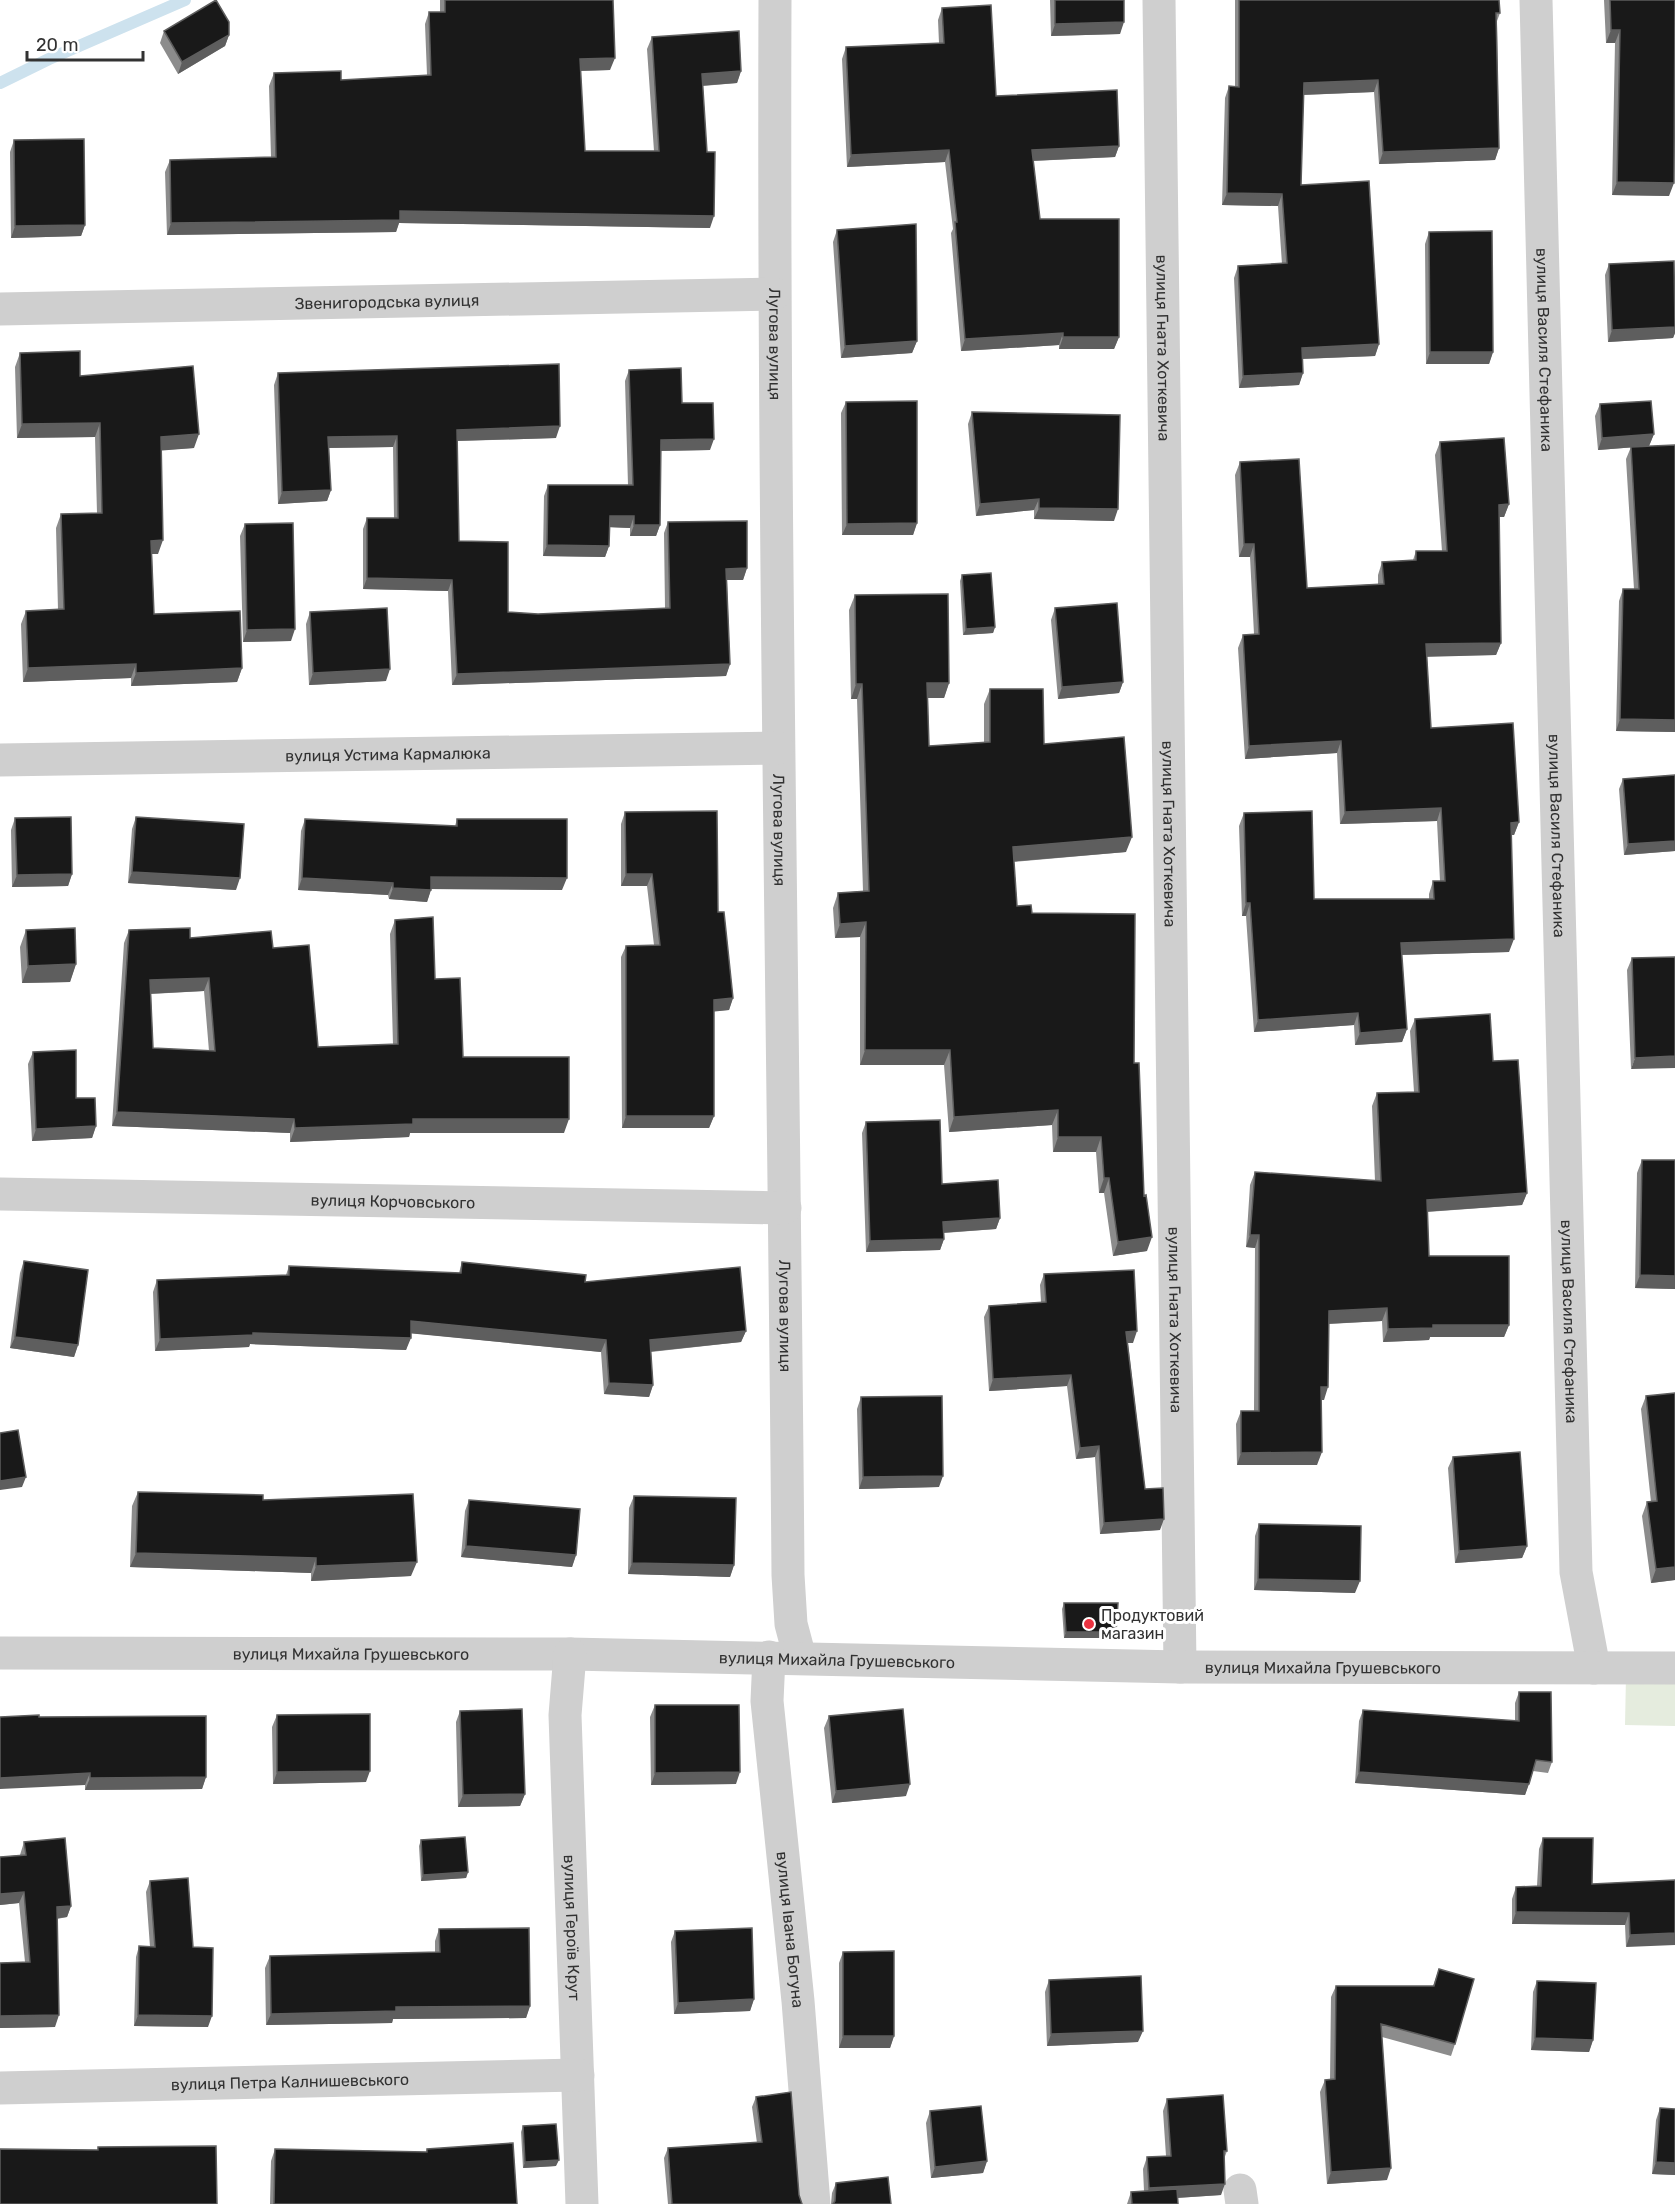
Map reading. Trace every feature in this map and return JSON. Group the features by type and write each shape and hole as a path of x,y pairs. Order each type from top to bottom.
{"street":[{"name":"Лугова вулиця","path":"775,0 777,748 785,1208 788,1575 791,1624 785,1657"},
{"name":"вулиця Гната Хоткевича","path":"1158,0 1180,1667"},
{"name":"вулиця Василя Стефаника","path":"1536,0 1576,1572 1594,1668"},
{"name":"Звенигородська вулиця","path":"0,309 774,294"},
{"name":"вулиця Устима Кармалюка","path":"0,760 777,748"},
{"name":"вулиця Корчовського","path":"0,1194 785,1208"},
{"name":"вулиця Михайла Грушевського","path":"0,1653 570,1654 1180,1667 1675,1668"},
{"name":"вулиця Героїв Крут","path":"570,1654 565,1715 582,2204"},
{"name":"вулиця Івана Богуна","path":"785,1657 767,1701 798,2001 814,2204"},
{"name":"вулиця Петра Калнишевського","path":"0,2088 578,2074"}],"shaded area":[{"path":"1626,1676 1675,1676 1675,1726 1625,1725"}],"building":[{"path":"216,0 229,22 229,35 182,62 164,31"},
{"path":"445,0 613,0 615,58 580,59 585,151 659,151 652,37 739,31 741,71 702,74 707,152 715,152 714,216 400,211 400,220 171,223 170,160 276,157 274,73 341,71 341,80 431,75 429,12 445,12"},
{"path":"1055,0 1124,0 1124,22 1055,24"},
{"path":"1239,0 1499,0 1500,13 1496,13 1499,148 1383,152 1378,80 1304,83 1301,185 1369,181 1379,344 1302,348 1303,373 1243,376 1238,266 1287,263 1282,194 1227,193 1229,86 1239,87"},
{"path":"1610,0 1675,0 1674,183 1617,182 1620,30 1611,30"},
{"path":"991,5 996,96 1117,90 1119,146 1032,150 1040,219 1119,219 1119,337 1063,337 1063,333 965,339 955,222 957,222 949,150 851,155 846,47 944,43 942,8"},
{"path":"84,139 85,225 15,226 14,140"},
{"path":"916,224 917,341 845,346 837,230"},
{"path":"1492,231 1493,352 1430,352 1429,232"},
{"path":"1674,261 1675,327 1612,330 1609,264"},
{"path":"80,351 80,376 193,366 199,434 161,437 163,540 151,541 154,614 240,611 242,668 136,673 136,664 28,668 26,611 64,609 61,514 102,513 100,423 22,424 20,353"},
{"path":"559,364 560,426 457,430 459,541 508,542 508,612 538,614 670,608 668,522 747,521 747,568 726,569 730,664 457,674 452,580 367,578 367,518 398,518 397,436 328,437 331,490 282,492 278,373"},
{"path":"681,368 682,403 713,403 714,439 661,440 660,525 634,525 634,516 610,516 609,546 547,545 548,485 633,485 629,370"},
{"path":"917,401 917,523 847,524 846,402"},
{"path":"1651,401 1654,434 1602,438 1600,404"},
{"path":"972,412 1120,415 1118,509 1039,508 1039,499 980,504"},
{"path":"1504,438 1509,504 1499,505 1501,643 1426,644 1431,728 1513,723 1519,822 1511,823 1514,939 1401,943 1407,1029 1360,1033 1358,1013 1258,1020 1250,903 1246,903 1244,813 1312,811 1314,899 1434,899 1433,881 1445,881 1441,808 1345,812 1341,741 1249,746 1243,635 1259,634 1254,544 1244,544 1240,462 1299,459 1307,588 1384,584 1382,562 1416,560 1416,551 1447,551 1440,442"},
{"path":"1675,445 1675,720 1620,719 1623,589 1639,589 1631,447"},
{"path":"293,523 295,629 247,630 245,524"},
{"path":"991,573 995,627 966,629 962,575"},
{"path":"948,594 949,683 927,683 929,746 990,742 990,689 1043,689 1044,744 1124,737 1132,837 1013,847 1017,906 1031,905 1032,913 1135,914 1134,1063 1139,1063 1144,1196 1146,1195 1152,1237 1118,1242 1109,1178 1104,1178 1101,1137 1058,1137 1058,1110 954,1117 950,1050 865,1050 866,922 840,924 838,893 869,891 862,684 856,684 855,595"},
{"path":"1117,603 1123,682 1062,687 1055,608"},
{"path":"387,608 390,669 313,673 310,612"},
{"path":"1675,775 1675,841 1628,844 1623,779"},
{"path":"717,811 718,912 724,912 733,998 714,1000 714,1116 626,1116 626,946 660,945 652,874 626,874 625,812"},
{"path":"71,817 72,874 17,875 15,818"},
{"path":"136,817 244,824 240,878 132,872"},
{"path":"305,819 457,826 457,819 567,819 567,878 431,877 431,890 393,888 393,883 302,878"},
{"path":"433,917 435,979 460,978 463,1057 569,1057 569,1119 413,1119 413,1124 295,1128 294,1119 117,1112 129,930 190,928 190,938 271,931 273,948 309,945 318,1047 398,1044 395,920","holes":["209,978 215,1051 153,1048 150,980"]},
{"path":"75,928 76,964 28,966 26,930"},
{"path":"1675,957 1675,1056 1635,1058 1632,958"},
{"path":"1490,1014 1493,1061 1518,1060 1527,1193 1427,1200 1429,1256 1509,1256 1509,1325 1433,1325 1433,1328 1388,1329 1387,1308 1329,1311 1328,1387 1321,1387 1322,1452 1241,1453 1241,1411 1259,1411 1259,1235 1250,1235 1255,1172 1381,1181 1377,1093 1419,1092 1415,1019"},
{"path":"76,1050 76,1098 95,1098 96,1126 36,1129 33,1052"},
{"path":"940,1120 942,1184 998,1180 1000,1218 943,1222 944,1239 870,1241 866,1122"},
{"path":"1642,1160 1675,1160 1675,1276 1640,1275"},
{"path":"24,1261 88,1270 78,1345 15,1337"},
{"path":"462,1262 586,1275 585,1282 740,1267 746,1331 650,1340 653,1385 609,1383 606,1340 411,1321 411,1338 253,1333 253,1335 160,1339 157,1280 289,1275 289,1266 461,1273"},
{"path":"1134,1270 1137,1331 1126,1332 1145,1489 1163,1488 1164,1519 1104,1523 1099,1446 1080,1448 1071,1375 993,1379 989,1306 1046,1302 1044,1274"},
{"path":"1675,1393 1675,1567 1656,1569 1647,1502 1657,1501 1646,1396"},
{"path":"942,1396 943,1476 863,1477 861,1397"},
{"path":"18,1430 26,1477 0,1481 0,1433"},
{"path":"1520,1452 1527,1546 1459,1551 1453,1457"},
{"path":"138,1492 263,1495 263,1500 413,1494 417,1562 316,1566 316,1558 136,1553"},
{"path":"634,1496 736,1498 734,1565 632,1563"},
{"path":"469,1500 580,1509 576,1555 466,1546"},
{"path":"1259,1524 1361,1526 1360,1581 1258,1579"},
{"name":"Продуктовий магазин","path":"1064,1603 1118,1603 1116,1632 1066,1632"},
{"path":"1519,1692 1551,1692 1552,1762 1536,1760 1529,1784 1359,1772 1363,1710 1519,1721"},
{"path":"655,1705 739,1705 740,1772 655,1773"},
{"path":"522,1709 525,1794 463,1795 460,1711"},
{"path":"903,1709 910,1784 836,1791 829,1716"},
{"path":"370,1714 370,1771 277,1772 277,1715"},
{"path":"39,1715 39,1717 206,1716 206,1777 90,1778 90,1773 0,1778 0,1717"},
{"path":"465,1837 468,1872 423,1875 421,1840"},
{"path":"65,1838 71,1906 57,1907 59,2015 0,2016 0,1963 30,1962 24,1892 0,1894 0,1857 26,1855 24,1842"},
{"path":"1543,1838 1593,1838 1592,1884 1675,1880 1675,1933 1630,1935 1629,1913 1516,1912 1516,1887 1541,1886"},
{"path":"188,1878 193,1947 213,1948 212,2016 138,2015 139,1946 155,1947 150,1881"},
{"path":"529,1928 530,2006 396,2007 396,2011 271,2014 270,1956 440,1952 439,1929"},
{"path":"752,1928 754,1999 678,2003 675,1931"},
{"path":"894,1951 894,2036 843,2036 843,1952"},
{"path":"1439,1969 1474,1979 1455,2044 1381,2024 1391,2168 1331,2172 1325,2080 1335,2079 1336,1986 1434,1986"},
{"path":"1141,1976 1143,2031 1051,2034 1049,1980"},
{"path":"1537,1981 1596,1983 1593,2040 1535,2038"},
{"path":"791,2092 799,2195 802,2204 672,2204 668,2148 762,2142 756,2097"},
{"path":"1223,2095 1227,2151 1224,2151 1225,2184 1149,2188 1147,2157 1171,2156 1167,2099"},
{"path":"981,2106 987,2161 935,2167 930,2111"},
{"path":"1660,2108 1675,2109 1675,2163 1656,2162"},
{"path":"556,2124 559,2160 525,2162 523,2126"},
{"path":"513,2143 517,2204 274,2204 275,2149 427,2152 427,2149"},
{"path":"216,2146 217,2204 0,2204 0,2149 98,2150 98,2147"},
{"path":"888,2177 891,2204 833,2204 836,2183"},
{"path":"1177,2189 1178,2204 1132,2204 1131,2192"}],"waterway":[{"path":"0,83 49,59 185,0"}],"place":[{"name":"Продуктовий магазин","path":"1089,1624"}]}
